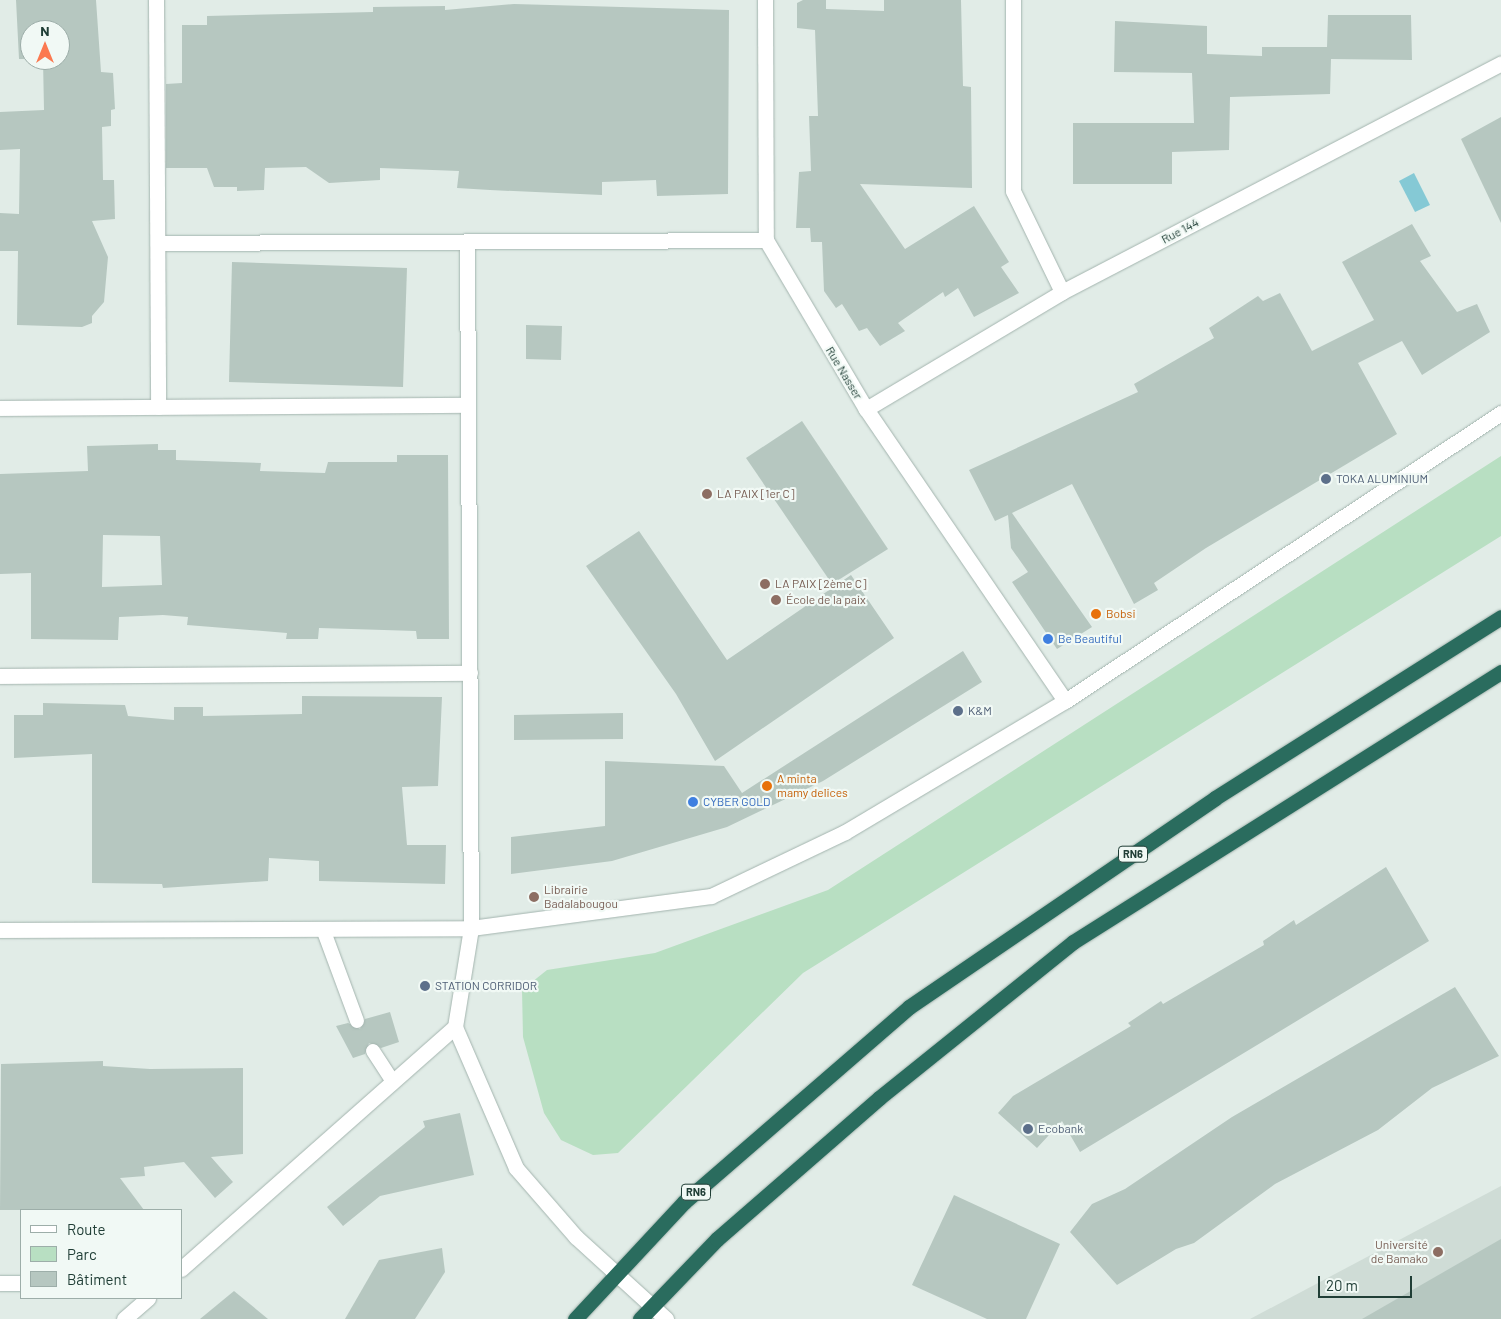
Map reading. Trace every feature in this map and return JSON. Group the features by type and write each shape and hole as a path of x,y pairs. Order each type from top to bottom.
{"highway":[{"name":"RN6","path":"575,1319 615,1272 684,1202 909,1006 1215,798 1501,617"},
{"path":"640,1319 724,1232 879,1098 1073,942 1501,672"}],"street":[{"path":"156,0 158,407"},
{"path":"158,243 766,240 765,0"},
{"path":"1013,0 1013,191 1062,292"},
{"name":"Rue 144","path":"866,409 1062,292 1501,63"},
{"name":"Rue Nasser","path":"766,240 866,409 1065,701"},
{"path":"467,242 471,928 455,1027 516,1168 576,1237 666,1319"},
{"path":"0,408 468,405"},
{"path":"0,930 471,928 711,896 845,832 1065,701 1501,413"},
{"path":"0,676 470,673"},
{"path":"182,1268 455,1027"},
{"path":"0,1283 20,1283"},
{"path":"124,1319 147,1299"}],"lane":[{"path":"324,929 356,1021"},
{"path":"373,1051 393,1082"}],"shaded area":[{"name":"Université de Bamako","path":"1501,1186 1501,1319 1250,1319"}],"green space":[{"path":"1501,456 1501,536 803,973 618,1153 593,1155 561,1140 544,1113 523,1037 522,990 547,970 655,953 828,890"}],"water":[{"path":"1414,173 1430,205 1415,212 1399,181"}],"building":[{"path":"16,0 96,0 101,72 113,73 115,109 111,110 111,126 102,127 103,180 114,180 115,219 92,221 108,257 104,302 92,316 92,323 82,327 17,325 18,251 0,251 0,213 19,214 20,149 0,150 0,112 44,110 43,70 70,70 70,20 20,20 19,59"},
{"path":"803,0 826,0 826,9 884,11 884,0 961,0 963,86 971,87 972,188 860,184 905,249 974,206 1009,262 1001,267 1019,293 974,317 958,288 945,297 943,292 898,323 905,331 880,346 867,328 859,331 842,304 836,308 824,291 822,242 811,242 810,228 796,228 799,172 811,171 809,116 818,116 815,30 797,28 797,3"},
{"path":"514,4 729,10 728,194 657,196 656,180 602,182 602,195 457,188 459,171 380,168 380,180 329,183 306,167 265,168 264,190 237,191 237,187 214,187 207,168 166,168 166,84 182,83 182,25 207,25 207,16 373,12 373,7 445,6 445,10"},
{"path":"1328,15 1411,15 1412,60 1331,59 1330,94 1230,97 1229,150 1172,152 1172,184 1073,184 1073,123 1194,123 1192,73 1114,72 1115,21 1207,26 1207,54 1262,56 1262,47 1327,47"},
{"path":"1501,117 1501,223 1461,139"},
{"path":"1412,224 1431,256 1420,261 1457,312 1477,304 1490,332 1422,375 1402,341 1358,363 1397,434 1206,548 1154,583 1158,590 1134,604 1072,484 1012,513 1092,627 1057,649 1012,582 1028,572 1011,548 1008,515 995,521 969,470 1138,392 1134,384 1214,338 1209,328 1258,296 1263,301 1280,293 1312,351 1374,320 1342,262"},
{"path":"232,262 407,268 403,387 229,382"},
{"path":"526,325 562,326 561,360 526,359"},
{"path":"802,421 888,549 832,584 746,458"},
{"path":"158,444 158,450 176,450 176,460 261,463 260,471 325,473 328,462 397,462 397,455 448,455 449,639 417,639 416,631 319,628 318,639 286,639 287,633 187,625 188,617 163,615 119,617 118,640 31,639 31,573 0,574 0,474 88,471 87,446","holes":["103,535 160,536 162,585 102,587"]},
{"path":"639,531 727,660 851,575 894,638 715,761 676,694 586,566"},
{"path":"963,651 982,682 823,781 727,827 612,861 511,874 511,837 605,826 605,761 724,766 742,793"},
{"path":"302,696 442,697 438,786 402,787 407,845 446,845 445,884 319,881 319,861 269,858 268,881 163,888 162,884 92,883 92,754 14,758 14,715 43,715 43,703 125,705 128,716 174,720 174,707 203,707 203,716 302,714"},
{"path":"623,713 623,739 514,740 514,715"},
{"path":"1386,867 1429,941 1080,1152 1062,1121 1037,1148 998,1113 1013,1096 1131,1026 1128,1023 1161,1001 1163,1004 1264,945 1263,941 1294,920 1296,925"},
{"path":"1455,987 1499,1056 1432,1088 1378,1130 1275,1184 1194,1243 1176,1249 1117,1285 1070,1232 1092,1204 1125,1189 1232,1117"},
{"path":"390,1012 399,1042 381,1048 369,1043 365,1054 353,1058 336,1026 348,1023 360,1029 365,1019"},
{"path":"103,1061 103,1066 150,1069 243,1068 243,1154 211,1157 233,1182 215,1198 184,1162 144,1167 145,1176 120,1178 143,1209 0,1210 1,1064"},
{"path":"460,1113 474,1175 380,1196 343,1226 327,1207 425,1127 423,1121"},
{"path":"954,1195 1060,1244 1026,1319 987,1319 912,1285"},
{"path":"1501,1239 1501,1319 1362,1319"},
{"path":"442,1248 445,1272 415,1319 345,1319 379,1260"},
{"path":"234,1291 268,1319 200,1319"}],"place":[{"name":"TOKA ALUMINIUM","path":"1326,479"},
{"name":"LA PAIX [1er C]","path":"707,494"},
{"name":"LA PAIX [2ème C]","path":"765,584"},
{"name":"École de la paix","path":"776,600"},
{"name":"Bobsi","path":"1096,614"},
{"name":"Be Beautiful","path":"1048,639"},
{"name":"K&M","path":"958,711"},
{"name":"A minta mamy delices","path":"767,786"},
{"name":"CYBER GOLD","path":"693,802"},
{"name":"Librairie Badalabougou","path":"534,897"},
{"name":"STATION CORRIDOR","path":"425,986"},
{"name":"Ecobank","path":"1028,1129"},
{"name":"Université de Bamako","path":"1438,1252"}]}
